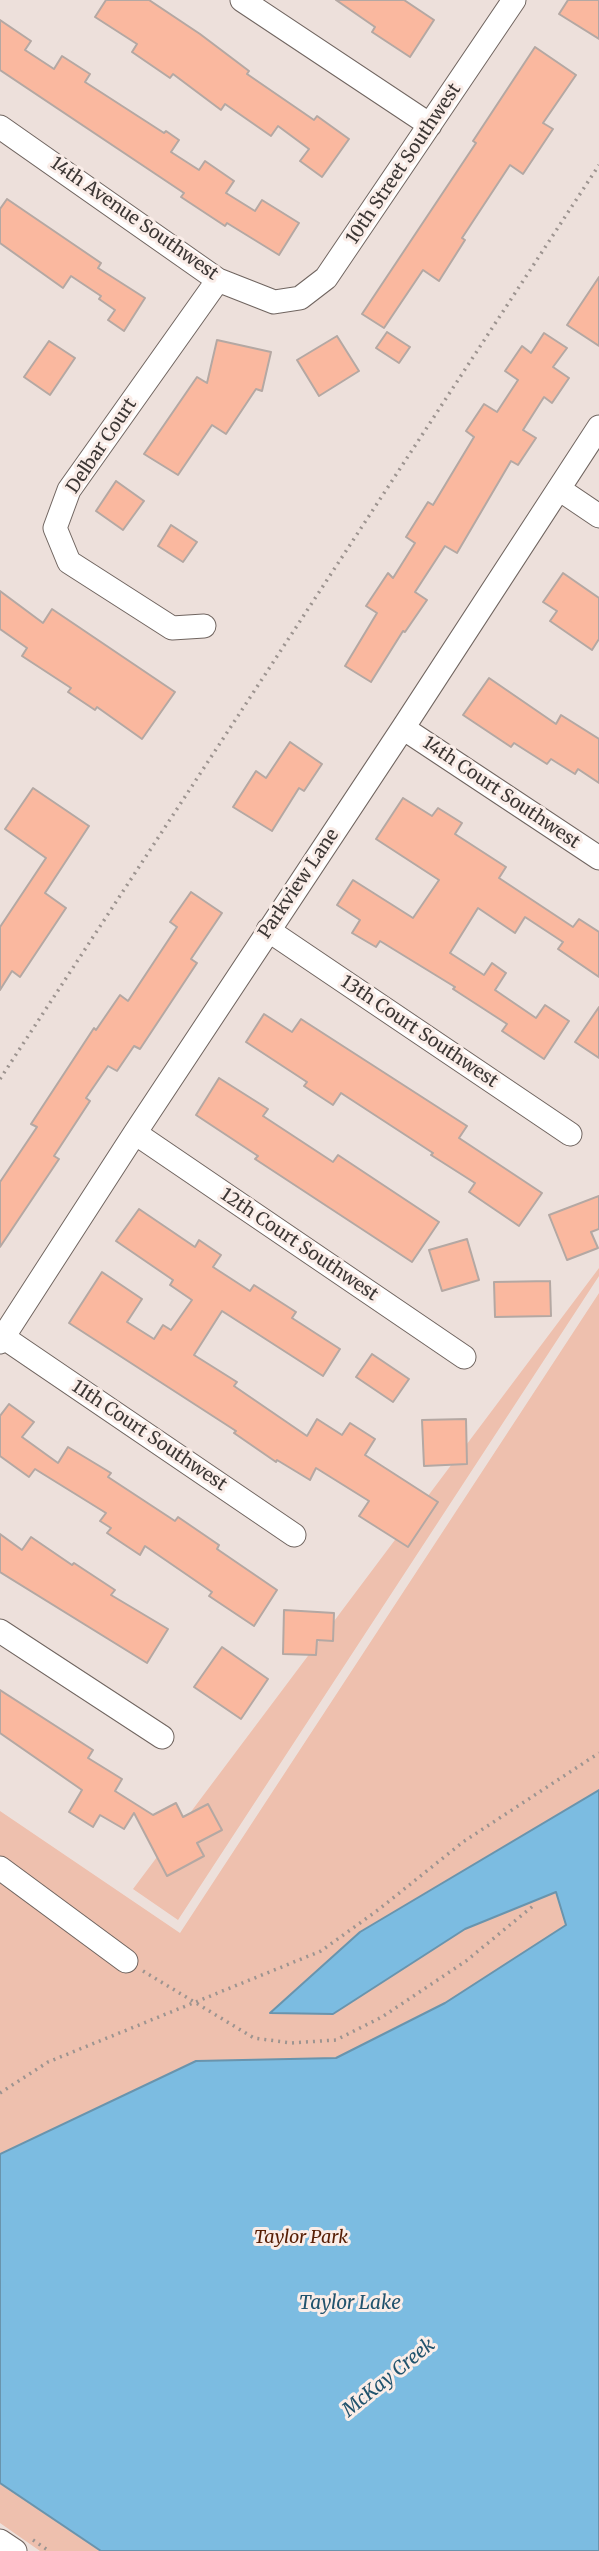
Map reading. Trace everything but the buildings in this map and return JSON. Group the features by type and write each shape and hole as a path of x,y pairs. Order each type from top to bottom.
{"street":[{"path":"242,0 430,125"},
{"name":"10th Street Southwest","path":"274,302 300,298 326,278 514,0"},
{"name":"14th Avenue Southwest","path":"1,128 218,280 274,302"},
{"name":"Delbar Court","path":"204,626 172,628 69,562 55,528 69,490 218,280"},
{"name":"Parkview Lane","path":"2,1340 599,427"},
{"path":"559,489 599,516"},
{"name":"14th Court Southwest","path":"403,729 599,858"},
{"name":"13th Court Southwest","path":"268,930 570,1133"},
{"name":"12th Court Southwest","path":"135,1133 464,1357"},
{"name":"11th Court Southwest","path":"2,1340 294,1535"},
{"path":"0,1631 162,1737"},
{"path":"0,1868 126,1961"},
{"path":"0,2541 15,2551"}],"path":[{"path":"0,1079 599,165"},
{"path":"0,2093 48,2063 321,1951 378,1910 463,1842 599,1753"},
{"path":"126,1961 254,2038 291,2043 336,2040 382,2017 466,1961 533,1906"}],"green space":[{"path":"599,1268 599,1276 178,1920 133,1889"},
{"name":"Taylor Lake","path":"599,1293 599,2551 40,2551 0,2523 0,1811 180,1933"}],"water":[{"name":"Taylor Lake","path":"599,1790 599,2551 101,2551 0,2483 0,2154 196,2061 336,2058 445,2003 566,1925 556,1892 465,1929 333,2014 270,2013 360,1932"}],"park label":[{"name":"Taylor Park","path":"301,2238"}],"water label":[{"name":"McKay Creek","path":"389,2378"}]}
